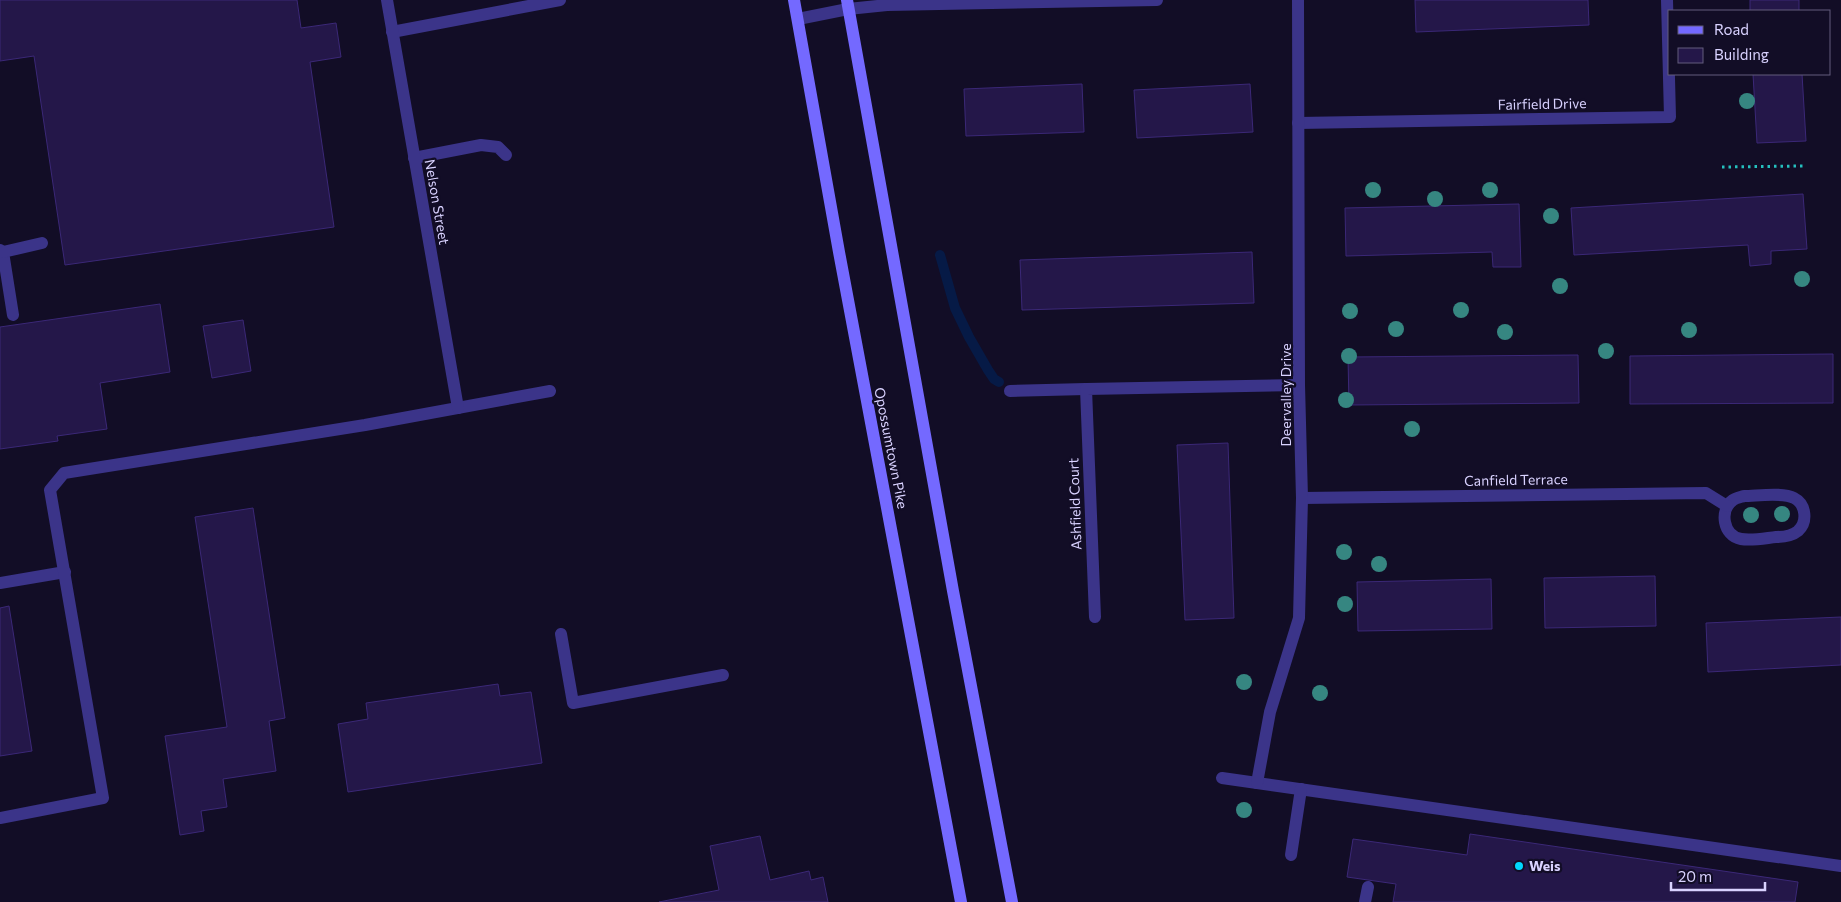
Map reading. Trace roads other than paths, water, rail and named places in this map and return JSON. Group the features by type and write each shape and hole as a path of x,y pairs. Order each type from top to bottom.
{"main road":[{"name":"Opossumtown Pike","path":"794,0 839,252 961,902"},
{"path":"847,5 953,591 1012,902"}],"street":[{"name":"Nelson Street","path":"387,0 458,408"},
{"path":"392,32 494,6 560,0"},
{"path":"798,19 847,5 1157,0"},
{"name":"Deervalley Drive","path":"1257,783 1270,712 1299,618 1302,498 1299,384 1298,0"},
{"name":"Fairfield Drive","path":"1667,0 1668,39"},
{"name":"Fairfield Drive","path":"1298,123 1670,117 1669,75"},
{"path":"414,158 481,146 498,147 506,155"},
{"path":"13,315 2,251 42,243"},
{"path":"1010,391 1299,384"},
{"name":"Ashfield Court","path":"1086,389 1095,617"},
{"path":"0,818 103,798 50,490 64,473 550,391"},
{"name":"Canfield Terrace","path":"1302,498 1706,493 1727,506"},
{"path":"1744,496 1785,496 1794,498 1801,504 1804,512 1804,522 1800,530 1792,535 1741,539 1732,534 1726,526 1724,516 1727,506 1734,499 1744,496"},
{"path":"0,583 65,572"},
{"path":"561,634 573,703 724,675"},
{"path":"1222,778 1841,866"},
{"path":"1291,856 1301,789"},
{"path":"1365,902 1368,887"}],"waterway":[{"path":"940,255 955,308 988,370 994,379 999,382"}],"place":[{"name":"Weis","path":"1519,866"}]}
